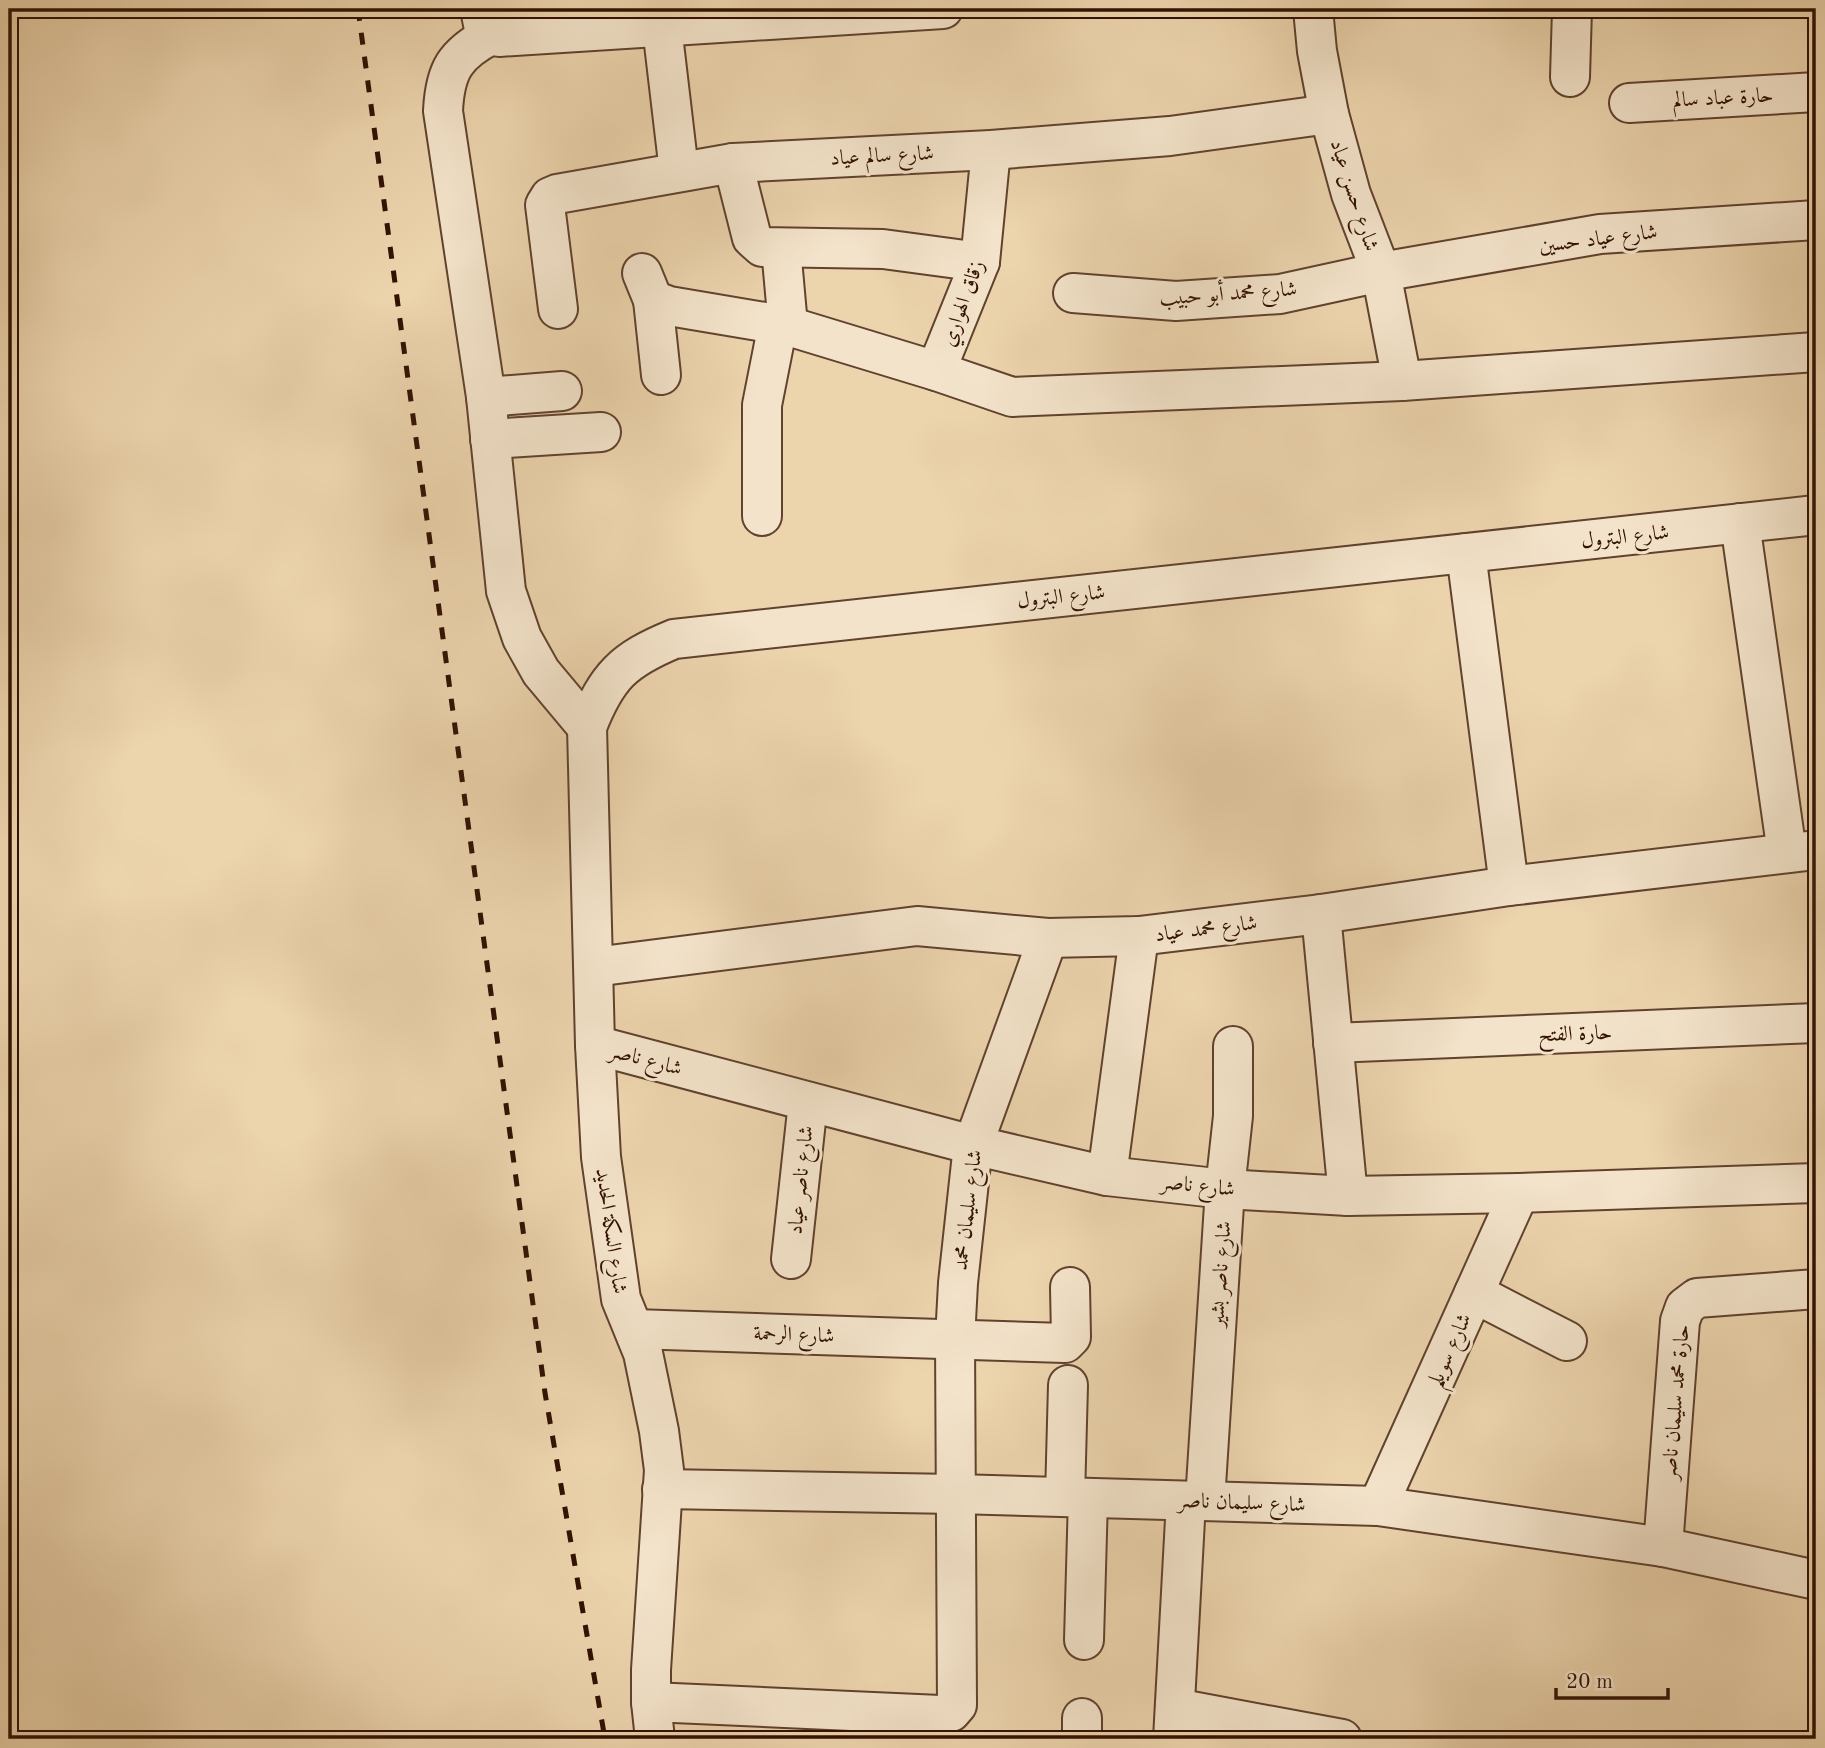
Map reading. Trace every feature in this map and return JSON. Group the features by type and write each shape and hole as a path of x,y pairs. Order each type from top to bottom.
{"street":[{"path":"587,727 541,672 522,638 506,591 486,397 443,111 444,87 453,64 469,46 484,22 499,37 662,18 943,9"},
{"name":"شارع حسن عياد","path":"1313,9 1317,51 1329,114 1351,194 1381,272 1402,381"},
{"path":"1570,77 1572,9"},
{"path":"662,18 679,172"},
{"name":"حارة عباد سالم","path":"1629,103 1816,92"},
{"name":"شارع سالم عياد","path":"558,309 545,205 546,201 557,194 733,163 991,150 1170,136 1329,114"},
{"name":"زقاق الهواري","path":"936,371 980,261 991,150"},
{"path":"733,163 752,237 762,247 883,249 980,261"},
{"name":"شارع عياد حسين","path":"1381,272 1600,234 1816,220"},
{"path":"762,516 762,405 783,325 781,248"},
{"name":"شارع محمد أبو حبيب","path":"1073,293 1176,301 1280,294 1381,272"},
{"path":"661,375 648,287 669,306 783,325 1012,397 1402,381 1816,352"},
{"path":"486,397 562,391"},
{"path":"490,439 601,432"},
{"name":"شارع البترول","path":"594,967 587,727 599,697 618,671 643,652 674,639 1816,515"},
{"path":"1740,523 1802,851"},
{"path":"1466,553 1509,886"},
{"name":"شارع محمد عياد","path":"594,967 907,926 936,926 1048,938 1139,936 1321,914 1509,886 1802,851"},
{"path":"1321,914 1348,1196"},
{"path":"1107,1176 1139,936"},
{"name":"شارع سليمان محمد","path":"653,1721 940,1715 951,1712 957,1705 955,1339 958,1283 973,1145 1048,938"},
{"name":"شارع السكة الحديد","path":"594,967 598,1122 621,1299 643,1353 664,1470 651,1670 653,1721"},
{"name":"حارة الفتح","path":"1333,1044 1816,1023"},
{"name":"شارع ناصر","path":"595,1045 973,1145 1107,1176 1225,1189 1348,1196 1519,1194 1816,1183"},
{"name":"شارع ناصر بشير","path":"1174,1723 1233,1116 1233,1046"},
{"name":"شارع ناصر عياد","path":"792,1259 808,1102"},
{"name":"شارع سويلم","path":"1378,1506 1519,1194"},
{"name":"شارع الرحمة","path":"634,1329 1065,1343 1071,1336 1070,1287"},
{"name":"حارة محمد سليمان ناصر","path":"1663,1547 1680,1321 1685,1307 1697,1298 1816,1289"},
{"path":"1474,1293 1567,1341"},
{"path":"1068,1385 1084,1640"},
{"name":"شارع سليمان ناصر","path":"662,1489 1378,1506 1663,1547 1816,1580"},
{"path":"1174,1723 1342,1739"}],"railway":[{"path":"358,9 545,1393 605,1739"}]}
